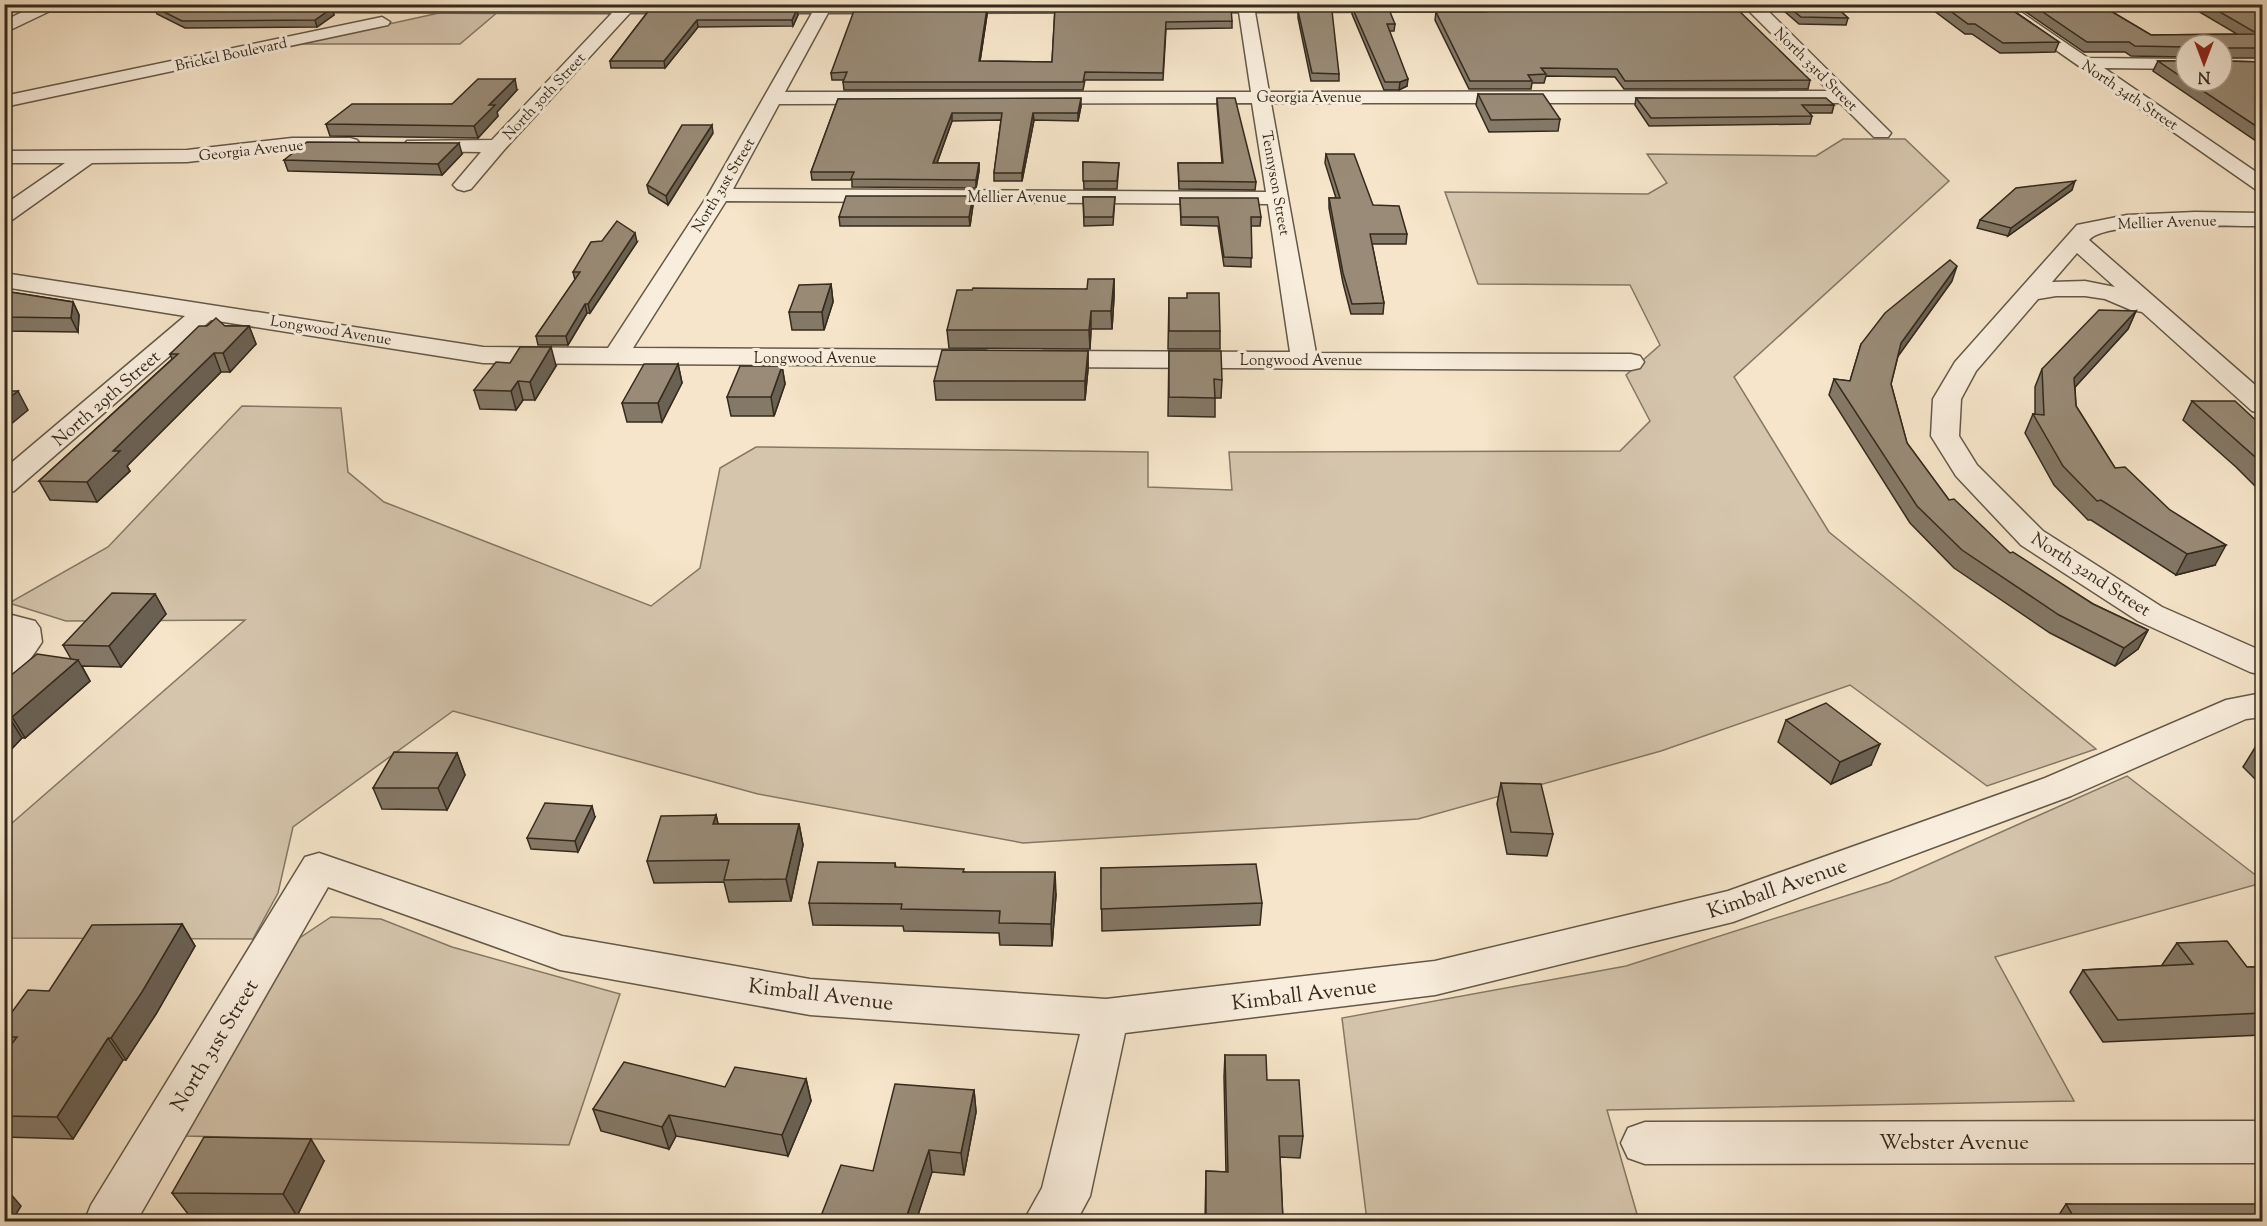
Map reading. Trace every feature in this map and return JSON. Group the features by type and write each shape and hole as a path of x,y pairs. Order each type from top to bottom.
{"street":[{"name":"North 34th Street","path":"1998,4 2262,185"},
{"path":"4,28 50,5 625,9 1539,6"},
{"path":"1673,6 1752,5"},
{"name":"North 33rd Street","path":"1752,5 1881,133"},
{"name":"Brickel Boulevard","path":"4,102 448,7"},
{"name":"Tennyson Street","path":"1246,7 1260,97 1280,198 1304,360"},
{"name":"North 31st Street","path":"615,357 719,195 823,8"},
{"name":"North 30th Street","path":"464,185 497,146 625,9"},
{"path":"2084,63 2174,64"},
{"name":"Georgia Avenue","path":"773,98 1845,98"},
{"name":"Georgia Avenue","path":"4,157 195,156 292,144 372,145"},
{"path":"394,145 497,146"},
{"path":"4,215 87,157"},
{"path":"2225,158 2253,158"},
{"name":"Mellier Avenue","path":"719,195 1280,198"},
{"name":"Mellier Avenue","path":"2077,241 2085,230 2106,224 2262,220"},
{"path":"2077,241 2262,405"},
{"name":"North 32nd Street","path":"2077,241 1964,368 1947,399 1945,436 1966,470 2032,538 2150,614 2262,664"},
{"name":"Longwood Avenue","path":"4,280 483,355 1631,362"},
{"path":"2028,294 2055,288 2096,290 2128,298 2156,313"},
{"name":"North 29th Street","path":"4,485 207,310"},
{"path":"4,623 23,628 25,642 15,657 4,665"},
{"name":"Kimball Avenue","path":"319,868 560,952 810,997 1106,1017 1435,978 1733,906 2058,787 2240,708 2262,705"},
{"name":"North 31st Street","path":"109,1221 319,868"},
{"path":"1048,1221 1065,1196 1106,1017"},
{"name":"Webster Avenue","path":"1645,1143 2262,1142"}],"shaded area":[{"path":"499,11 460,44 298,44 439,13"},
{"path":"1843,139 1905,139 1949,181 1734,377 1829,532 2096,749 1987,786 1850,685 1661,751 1418,819 1023,843 758,794 453,711 293,827 278,893 253,939 5,938 4,830 245,620 66,621 9,603 108,547 242,406 341,408 348,472 384,502 651,606 700,568 720,468 756,447 1148,452 1148,487 1232,490 1229,452 1620,451 1650,421 1626,375 1660,345 1630,285 1478,284 1445,192 1648,194 1667,183 1647,154 1816,156"},
{"path":"2127,776 2262,880 2262,883 1995,957 2074,1101 1607,1110 1639,1221 1367,1221 1342,1018 1626,966 1889,882"},
{"path":"331,917 381,919 452,947 620,994 569,1145 186,1136 298,939"}],"building":[{"path":"1785,4 1833,4 1848,18 1801,17"},
{"path":"1941,4 2003,4 2059,42 2003,43 1975,24 1968,24"},
{"path":"2031,4 2099,4 2151,35 2174,35 2174,47 2135,46 2129,42 2087,42"},
{"path":"2206,4 2249,4 2262,12 2262,48 2234,48 2234,34 2258,34"},
{"path":"1482,6 1734,6 1810,80 1625,81 1617,69 1541,68 1546,74 1528,75 1532,81 1470,81 1436,12 1486,12"},
{"path":"154,7 332,8 315,20 182,21"},
{"path":"1352,7 1388,7 1395,24 1387,24 1408,79 1400,82 1385,82"},
{"path":"855,8 987,8 979,61 1052,62 1055,8 1231,8 1232,21 1166,22 1163,73 1085,72 1083,82 843,82 847,72 831,73"},
{"path":"650,9 797,9 792,20 697,20 664,61 610,61"},
{"path":"1298,11 1332,11 1339,74 1312,73"},
{"path":"2158,61 2174,61 2174,72"},
{"path":"2234,61 2262,62 2262,130 2206,93 2234,93"},
{"path":"478,79 515,79 489,105 495,105 474,126 326,124 352,104 452,104"},
{"path":"1478,94 1543,94 1560,119 1491,120"},
{"path":"1081,98 1078,113 1033,113 1022,173 994,173 1002,113 952,113 933,163 979,163 976,180 851,179 854,172 811,172 838,99"},
{"path":"1217,98 1235,98 1256,182 1179,181 1178,163 1223,163"},
{"path":"1636,98 1826,98 1834,105 1802,105 1812,116 1651,118"},
{"path":"682,125 712,125 666,196 647,185"},
{"path":"307,142 459,143 438,164 284,160"},
{"path":"1326,154 1354,154 1373,205 1399,206 1407,234 1370,234 1384,303 1352,304 1343,273 1329,198 1340,198"},
{"path":"1083,162 1119,163 1117,181 1083,181"},
{"path":"2075,181 2011,228 1980,220 2016,188"},
{"path":"846,196 973,196 969,217 839,217"},
{"path":"1083,197 1115,197 1113,217 1084,217"},
{"path":"1180,198 1258,198 1261,217 1251,217 1252,258 1224,257 1218,217 1181,217"},
{"path":"617,221 635,233 588,304 585,304 566,336 536,336 580,272 573,272 591,242 602,241"},
{"path":"1950,260 1957,266 1901,343 1891,384 1907,443 1949,500 1954,499 2010,553 2013,552 2093,604 2148,630 2124,648 2059,615 1962,550 1917,506 1834,379 1850,381 1861,344 1885,313"},
{"path":"1088,279 1114,279 1111,311 1091,311 1089,330 947,330 957,290 972,290 973,288 1087,289"},
{"path":"831,284 822,312 789,312 799,285"},
{"path":"4,291 73,302 71,318 4,317"},
{"path":"1187,293 1219,293 1220,331 1169,331 1169,298 1187,298"},
{"path":"2099,310 2136,311 2074,378 2076,406 2115,468 2125,467 2170,510 2226,545 2187,554 2101,500 2097,501 2063,466 2033,414 2044,415 2042,369"},
{"path":"216,318 225,326 249,326 223,353 214,353 113,451 120,451 87,482 39,481 178,354 170,354 199,326 207,326"},
{"path":"520,347 551,347 530,382 518,381 511,391 474,390 496,362 510,363"},
{"path":"942,350 1088,351 1085,381 934,381"},
{"path":"1169,351 1221,351 1222,380 1214,379 1215,398 1169,397"},
{"path":"644,364 678,364 658,403 622,403"},
{"path":"740,366 782,366 771,397 727,397"},
{"path":"4,391 18,391 4,402"},
{"path":"2192,401 2235,401 2262,426 2262,463"},
{"path":"112,593 155,594 109,646 63,645"},
{"path":"37,654 78,660 12,717 4,721 4,681"},
{"path":"1826,703 1880,744 1840,762 1786,720"},
{"path":"394,752 457,753 438,788 373,788"},
{"path":"1501,783 1541,784 1553,834 1511,832"},
{"path":"545,803 592,806 575,841 527,838"},
{"path":"716,815 713,824 799,824 786,879 724,880 729,860 647,861 661,816"},
{"path":"818,862 895,863 895,867 964,869 963,872 1055,872 1051,924 999,923 1000,911 901,909 902,904 809,903"},
{"path":"1256,864 1262,903 1101,909 1101,868"},
{"path":"182,924 142,992 111,1038 108,1038 57,1117 4,1116 4,1054 17,1037 4,1037 4,1023 28,990 49,991 92,925"},
{"path":"2227,941 2247,967 2262,967 2262,1013 2118,1020 2083,970 2193,964 2177,943"},
{"path":"1225,1055 1266,1055 1267,1080 1299,1080 1303,1136 1279,1136 1283,1221 1206,1221 1206,1171 1228,1172"},
{"path":"624,1062 725,1087 735,1067 806,1079 782,1135 669,1115 662,1127 593,1109"},
{"path":"895,1084 974,1090 961,1153 929,1150 905,1221 819,1221 841,1165 873,1171"},
{"path":"204,1137 311,1139 283,1194 172,1193"},
{"path":"2066,1204 2262,1204 2262,1221 2076,1221"},
{"path":"1821,1218 1822,1221 1738,1221 1737,1219"}]}
